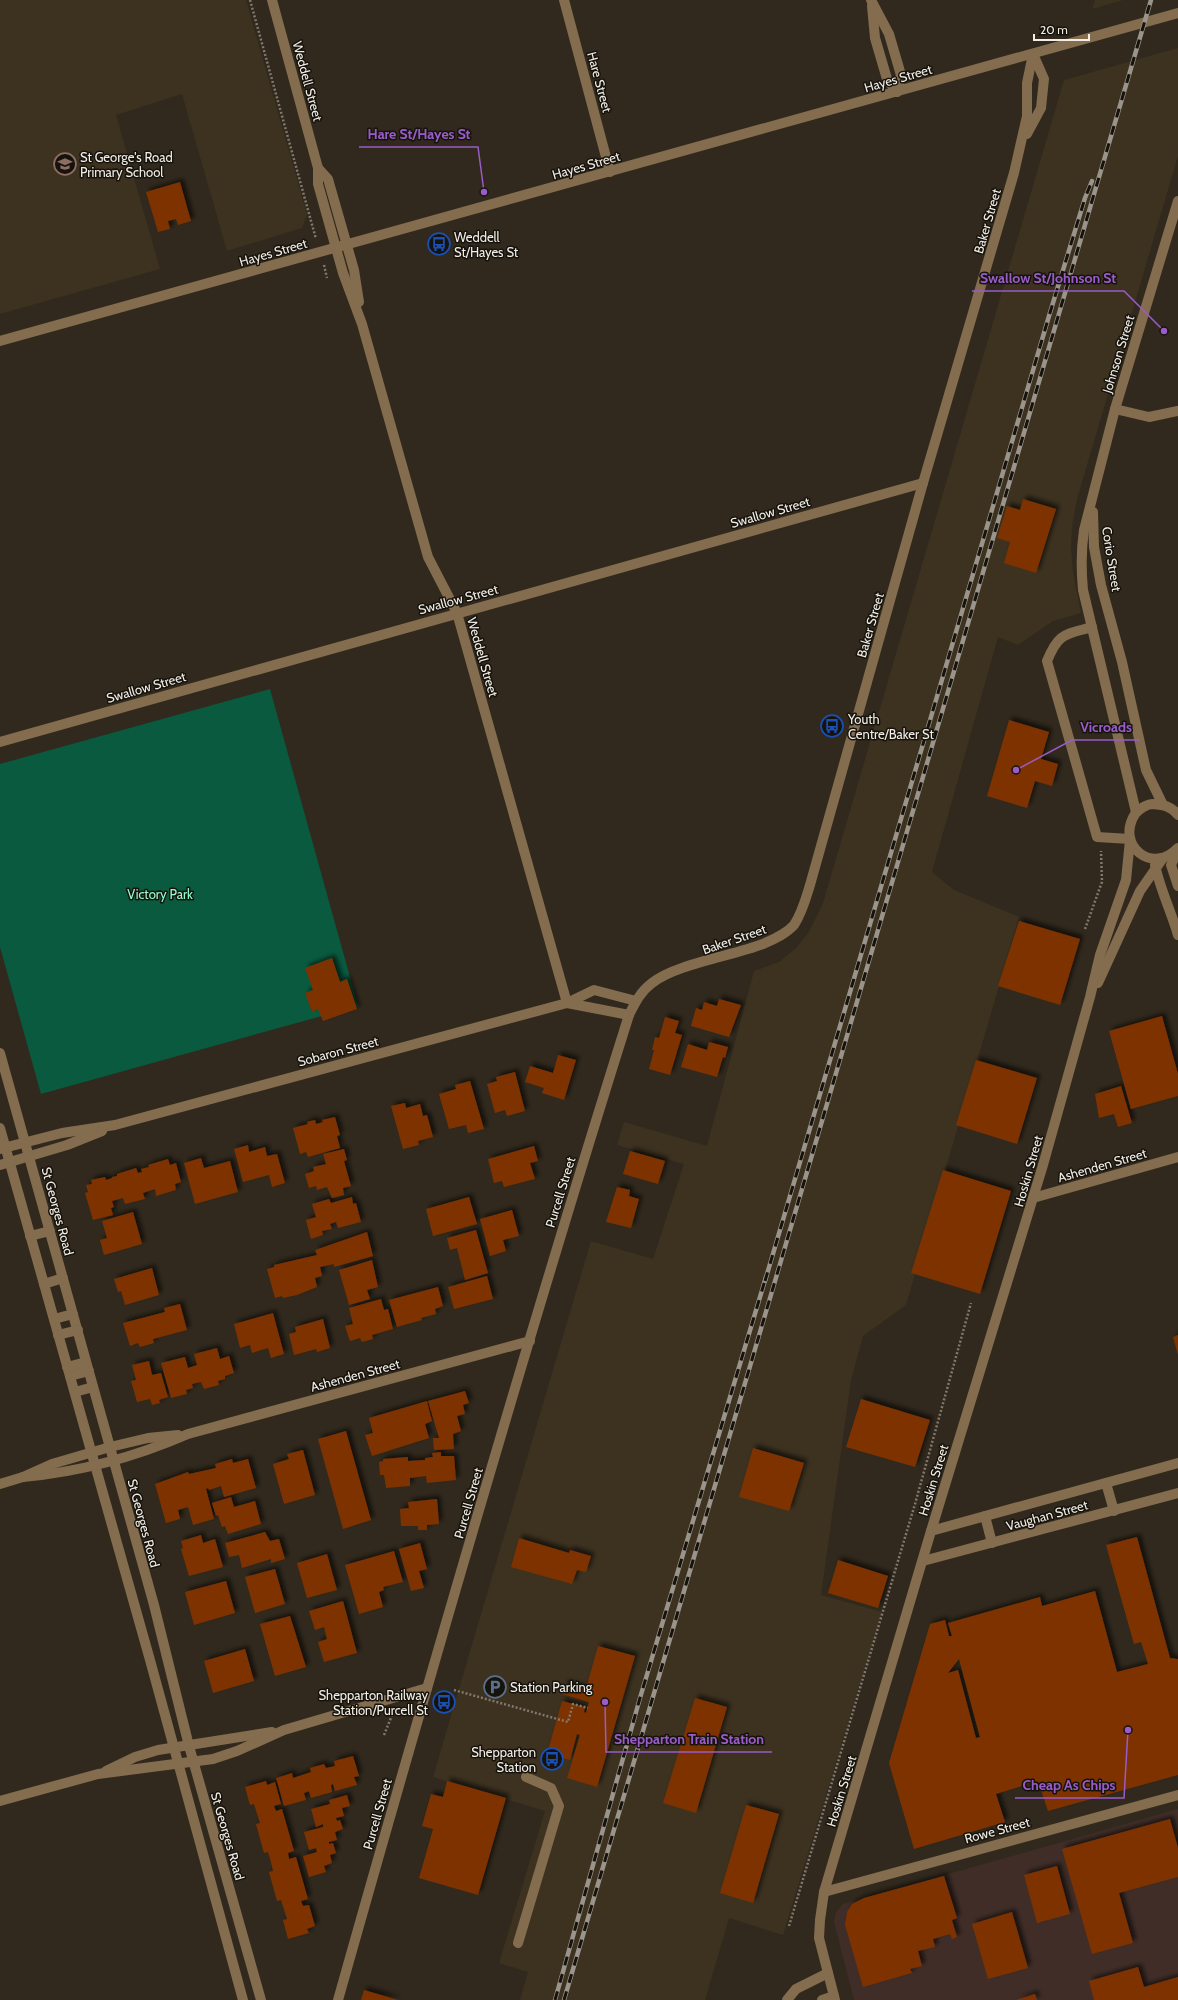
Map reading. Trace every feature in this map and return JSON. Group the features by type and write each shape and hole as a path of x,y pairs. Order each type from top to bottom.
{"street":[{"name":"Weddell Street","path":"272,0 318,168 318,184 343,273 362,324 428,557 457,613 568,1002"},
{"name":"Hare Street","path":"564,0 610,172"},
{"path":"871,0 889,34 901,75 897,92"},
{"path":"871,0 875,38 884,71 887,79 897,92"},
{"name":"Hayes Street","path":"0,341 1178,13"},
{"name":"Baker Street","path":"1022,143 1040,108 1044,79 1033,54"},
{"name":"Baker Street","path":"629,1015 636,1001 652,983 662,976 749,950 782,935 793,925 799,915 810,885 923,483 1022,143 1027,116 1028,83 1033,54"},
{"name":"Weddell Street","path":"318,168 328,179 347,245 354,270 362,324"},
{"name":"Johnson Street","path":"1094,492 1115,409 1178,201"},
{"path":"1115,409 1148,418 1178,411"},
{"name":"Swallow Street","path":"0,742 923,483"},
{"name":"Corio Street","path":"1094,492 1084,530 1081,571 1083,590 1136,812"},
{"name":"Corio Street","path":"1094,492 1092,530 1101,585 1122,662 1146,770 1163,805"},
{"path":"1092,626 1062,636 1052,650 1047,661 1097,837 1130,840 1135,850 1158,862"},
{"path":"1136,812 1150,804 1163,805 1178,814"},
{"name":"Hoskin Street","path":"822,2000 835,1998 819,1938 824,1892 931,1531 1034,1198 1090,997 1100,955 1126,880 1130,824 1136,812"},
{"path":"1158,862 1173,854 1178,849"},
{"path":"1178,849 1171,865 1178,886"},
{"path":"1158,862 1160,889 1171,911 1178,935"},
{"name":"Hoskin Street","path":"1090,997 1140,891 1158,862"},
{"name":"Sobaron Street","path":"5,1164 68,1146 115,1126 568,1002 594,990 636,1001"},
{"name":"Sobaron Street","path":"568,1002 629,1015"},
{"name":"Purcell Street","path":"338,2000 427,1688 579,1174 629,1015"},
{"name":"St Georges Road","path":"1,1058 30,1157 151,1594 189,1746 261,2000"},
{"name":"Sobaron Street","path":"3,1148 62,1132 115,1126"},
{"path":"0,1128 5,1164 30,1236 75,1392 243,2000"},
{"name":"Ashenden Street","path":"1034,1198 1178,1157"},
{"path":"30,1236 50,1231"},
{"path":"44,1284 63,1278"},
{"path":"54,1319 73,1314"},
{"path":"58,1335 78,1330"},
{"name":"Ashenden Street","path":"95,1466 152,1450 188,1434 530,1341"},
{"path":"69,1371 88,1366"},
{"path":"75,1392 93,1387"},
{"name":"Ashenden Street","path":"92,1453 148,1438 188,1434"},
{"path":"0,1484 23,1477 52,1464 92,1453"},
{"name":"Vaughan Street","path":"931,1531 1178,1463"},
{"path":"23,1477 58,1474 95,1466"},
{"path":"1106,1483 1114,1511"},
{"name":"Vaughan Street","path":"923,1561 1178,1493"},
{"path":"985,1516 992,1543"},
{"path":"124,1566 141,1561"},
{"path":"133,1599 151,1594"},
{"path":"136,1610 154,1605"},
{"path":"150,1660 166,1653"},
{"path":"0,1801 98,1774 213,1759 237,1751 284,1730 427,1688"},
{"path":"98,1774 135,1757 173,1748 232,1737 284,1730"},
{"path":"518,1943 559,1806 551,1788 526,1777"},
{"name":"Rowe Street","path":"824,1892 1178,1795"},
{"path":"787,2000 796,1989 828,1973"}],"path":[{"path":"250,0 327,278"},
{"path":"1085,929 1102,882 1101,849 1097,837"},
{"path":"788,1926 915,1504 971,1303"},
{"path":"454,1690 568,1722 573,1704 588,1708"},
{"path":"384,1735 400,1696"}],"shaded area":[{"name":"St George's Road Primary School","path":"0,0 246,0 307,214 302,228 227,251 182,94 116,115 160,269 0,314"},
{"path":"1095,0 1123,0 1092,9"},
{"path":"1178,48 1178,156 1077,499 1072,527 1071,548 1073,573 1081,613 1053,621 1018,645 998,637 932,872 954,890 1019,917 906,1305 863,1336 851,1380 821,1595 882,1612 783,1935 729,1918 705,2000 520,2000 528,1972 499,1963 545,1811 433,1777 591,1241 653,1259 684,1164 617,1145 624,1122 707,1146 754,971 779,962 796,948 809,932 823,903 1064,80"},
{"path":"1178,1809 1178,2000 854,2000 834,1922 836,1912 843,1904"}],"green space":[{"name":"Victory Park","path":"270,689 358,1006 41,1094 0,947 0,764"}],"building":[{"path":"180,182 191,221 178,225 176,219 168,221 170,229 158,232 146,192"},
{"path":"1023,499 1056,509 1036,573 1004,563 1010,542 997,538 1007,506 1020,510"},
{"path":"1009,720 1049,732 1041,759 1058,764 1052,786 1035,781 1027,808 987,796"},
{"path":"1019,921 1080,939 1060,1005 998,986"},
{"path":"332,958 340,982 347,979 357,1009 323,1021 318,1009 312,1012 305,993 313,990 305,968"},
{"path":"719,999 741,1005 729,1037 691,1026 696,1008 702,1010 704,1002 717,1006"},
{"path":"1162,1016 1178,1074 1178,1096 1131,1109 1109,1031"},
{"path":"665,1017 679,1021 675,1033 682,1035 670,1075 649,1069 654,1050 652,1050 655,1037 659,1038"},
{"path":"709,1042 728,1047 725,1058 723,1057 717,1077 681,1067 688,1044 707,1050"},
{"path":"558,1055 576,1060 564,1100 542,1093 544,1088 525,1082 530,1066 553,1073"},
{"path":"976,1060 1037,1078 1017,1144 956,1125"},
{"path":"515,1072 525,1111 507,1116 505,1110 495,1113 487,1084 497,1081 496,1077"},
{"path":"470,1081 484,1129 468,1133 466,1125 449,1129 439,1094 456,1089 455,1085"},
{"path":"1121,1086 1132,1123 1118,1127 1114,1114 1099,1118 1095,1094"},
{"path":"405,1103 406,1108 420,1104 423,1116 427,1115 433,1137 418,1141 419,1145 403,1149 391,1106"},
{"path":"335,1117 340,1135 337,1136 340,1148 308,1157 306,1152 300,1154 293,1128 308,1124 307,1122 315,1120 316,1124 323,1122 322,1120"},
{"path":"248,1145 249,1152 265,1147 267,1156 277,1154 285,1183 272,1187 269,1175 243,1182 234,1149"},
{"path":"534,1146 538,1161 530,1163 535,1179 504,1187 502,1181 494,1183 488,1159"},
{"path":"344,1149 347,1160 344,1161 351,1186 343,1188 344,1195 332,1198 327,1187 317,1190 316,1186 309,1188 305,1174 314,1171 313,1167 326,1164 323,1154"},
{"path":"630,1151 665,1161 658,1184 623,1174"},
{"path":"201,1158 204,1168 230,1161 238,1192 195,1204 184,1163"},
{"path":"168,1159 170,1165 176,1163 181,1182 175,1184 176,1190 156,1196 155,1189 143,1193 145,1199 125,1204 123,1198 112,1201 114,1207 111,1208 113,1215 93,1220 85,1193 88,1192 86,1185 92,1184 91,1180 105,1177 106,1180 117,1176 117,1174 136,1168 138,1173 142,1172 141,1169 149,1167 148,1165"},
{"path":"943,1170 1011,1191 980,1294 911,1273"},
{"path":"617,1187 630,1190 629,1196 639,1199 631,1228 606,1222"},
{"path":"352,1197 353,1204 356,1203 361,1222 338,1228 336,1222 330,1224 332,1229 322,1231 323,1235 311,1239 306,1220 316,1217 312,1204 329,1199 331,1203"},
{"path":"469,1197 477,1224 433,1236 426,1209"},
{"path":"512,1210 519,1236 503,1240 506,1251 490,1256 480,1219"},
{"path":"133,1212 142,1244 104,1255 100,1240 107,1238 102,1221"},
{"path":"476,1230 488,1273 465,1280 457,1248 450,1250 447,1238"},
{"path":"367,1232 373,1256 334,1267 334,1264 320,1267 322,1276 315,1278 317,1287 297,1295 275,1298 267,1269 274,1267 274,1265 317,1255 315,1250"},
{"path":"372,1260 378,1287 367,1290 370,1299 349,1305 339,1270"},
{"path":"152,1268 159,1295 125,1305 121,1291 118,1292 114,1279"},
{"path":"487,1276 493,1299 454,1309 448,1287"},
{"path":"438,1287 443,1306 435,1309 436,1314 421,1318 422,1320 397,1327 389,1300"},
{"path":"381,1299 384,1310 388,1309 393,1329 372,1335 373,1339 362,1342 360,1338 350,1341 345,1326 353,1324 349,1308"},
{"path":"180,1304 187,1330 153,1339 154,1343 140,1347 138,1343 130,1346 123,1323 165,1312 164,1308"},
{"path":"273,1313 284,1354 271,1358 268,1348 252,1353 250,1345 240,1348 234,1324"},
{"path":"323,1319 330,1348 317,1352 316,1349 294,1355 289,1334 296,1332 295,1327"},
{"path":"1178,1335 1178,1355 1173,1337"},
{"path":"217,1348 220,1359 229,1356 234,1373 225,1376 225,1379 218,1381 219,1385 204,1389 201,1382 192,1384 193,1388 186,1390 187,1394 171,1398 161,1363 185,1357 188,1368 197,1365 194,1354"},
{"path":"149,1361 152,1375 161,1373 168,1397 159,1400 160,1403 152,1405 150,1399 137,1402 131,1381 136,1380 132,1365"},
{"path":"465,1391 469,1403 463,1405 465,1414 457,1416 461,1431 453,1434 454,1449 434,1450 433,1438 439,1438 428,1401"},
{"path":"861,1399 930,1420 915,1467 846,1447"},
{"path":"427,1401 432,1421 425,1424 429,1438 372,1456 365,1435 373,1433 369,1418"},
{"path":"346,1431 371,1520 343,1529 318,1439"},
{"path":"753,1448 804,1463 789,1511 739,1497"},
{"path":"303,1450 315,1495 284,1504 273,1464 289,1459 287,1454"},
{"path":"441,1452 441,1456 454,1456 456,1480 427,1483 426,1476 410,1478 410,1486 386,1488 384,1475 380,1475 379,1462 383,1461 383,1459 408,1457 408,1461 425,1460 425,1458 433,1457 432,1453"},
{"path":"232,1459 233,1463 248,1459 256,1488 224,1497 221,1486 209,1490 208,1488 206,1489 214,1519 193,1525 188,1507 178,1510 180,1519 166,1523 155,1484 188,1472 189,1474 216,1468 215,1464"},
{"path":"231,1497 234,1507 255,1501 261,1524 228,1534 225,1526 222,1527 218,1515 216,1516 212,1503"},
{"path":"437,1499 439,1524 427,1525 427,1530 418,1530 418,1526 401,1526 400,1509 409,1508 408,1502"},
{"path":"265,1532 270,1541 279,1539 285,1559 271,1563 271,1559 242,1568 239,1555 229,1557 225,1543"},
{"path":"201,1535 203,1543 215,1539 223,1567 189,1576 181,1549 183,1548 181,1541"},
{"path":"1137,1537 1170,1658 1178,1659 1178,1775 1048,1811 1038,1781 996,1794 1005,1822 914,1849 889,1763 930,1624 945,1620 949,1636 952,1636 948,1623 1040,1597 1042,1606 1095,1591 1117,1672 1148,1664 1141,1642 1134,1644 1106,1545","holes":["959,1659 980,1737 976,1738 958,1670 948,1673"]},
{"path":"519,1538 569,1553 570,1550 591,1556 586,1572 577,1570 572,1584 511,1567"},
{"path":"420,1543 427,1569 419,1571 424,1588 411,1591 399,1549"},
{"path":"394,1551 403,1582 383,1587 384,1590 379,1592 383,1607 359,1614 345,1565"},
{"path":"327,1554 337,1590 307,1598 297,1563"},
{"path":"838,1560 888,1576 878,1608 828,1593"},
{"path":"275,1569 285,1604 255,1613 245,1577"},
{"path":"226,1581 235,1613 194,1625 185,1592"},
{"path":"343,1601 357,1653 324,1662 318,1642 327,1639 324,1627 315,1630 309,1611"},
{"path":"290,1616 306,1667 275,1676 260,1624"},
{"path":"598,1646 635,1656 597,1787 567,1778 580,1735 577,1734 570,1760 547,1754 562,1701 585,1707 584,1712 586,1713 589,1702 562,1694 565,1683 586,1689"},
{"path":"245,1649 254,1681 213,1693 204,1661"},
{"path":"695,1698 727,1707 696,1813 663,1803"},
{"path":"353,1756 359,1776 354,1777 357,1785 335,1791 333,1784 331,1785 332,1792 311,1798 309,1791 304,1793 306,1800 284,1806 276,1778 292,1773 293,1778 311,1772 310,1768 324,1764 326,1768 335,1766 334,1761"},
{"path":"266,1781 267,1785 275,1782 281,1804 274,1806 276,1811 282,1809 294,1851 288,1853 289,1859 296,1857 308,1899 301,1901 303,1906 309,1905 315,1926 307,1929 309,1933 288,1939 283,1920 287,1919 281,1900 277,1901 269,1872 273,1871 271,1862 268,1852 264,1853 256,1824 260,1823 254,1804 250,1805 245,1787"},
{"path":"447,1781 506,1798 478,1895 419,1878 433,1829 422,1826 431,1794 443,1797"},
{"path":"347,1795 350,1806 342,1808 344,1816 336,1818 337,1821 340,1820 343,1829 335,1832 337,1840 329,1842 329,1844 333,1843 336,1853 330,1855 332,1863 324,1866 326,1872 309,1877 303,1856 317,1852 316,1848 309,1850 304,1832 323,1827 323,1824 316,1827 311,1809 330,1804 329,1800"},
{"path":"746,1805 779,1814 753,1903 720,1893"},
{"path":"1170,1819 1178,1848 1178,1877 1119,1893 1133,1943 1092,1954 1062,1849"},
{"path":"1057,1866 1070,1914 1037,1923 1024,1875"},
{"path":"944,1876 957,1918 952,1920 957,1937 952,1939 950,1934 933,1939 935,1947 918,1951 922,1966 910,1969 912,1973 863,1987 845,1925 847,1912 852,1904 864,1898"},
{"path":"1012,1912 1028,1968 988,1979 972,1924"},
{"path":"1138,1967 1144,1987 1178,1977 1178,2000 1094,2000 1089,1981"},
{"path":"364,1990 398,2000 361,2000"},
{"path":"1035,1994 1037,2000 1016,2000"}],"railway":[{"path":"564,2000 1151,0"},
{"path":"765,1281 1049,316 1085,198 1092,181"},
{"path":"555,2000 640,1698 766,1277"}],"place":[{"name":"St George's Road Primary School","path":"65,164"},
{"name":"Hare St/Hayes St","path":"484,192"},
{"name":"Weddell St/Hayes St","path":"439,244"},
{"name":"Swallow St/Johnson St","path":"1164,331"},
{"name":"Youth Centre/Baker St","path":"832,726"},
{"name":"Vicroads","path":"1016,770"},
{"name":"Station Parking","path":"495,1687"},
{"name":"Shepparton Railway Station/Purcell St","path":"444,1702"},
{"name":"Shepparton Train Station","path":"605,1702"},
{"name":"Cheap As Chips","path":"1128,1730"},
{"name":"Shepparton Station","path":"552,1759"}]}
